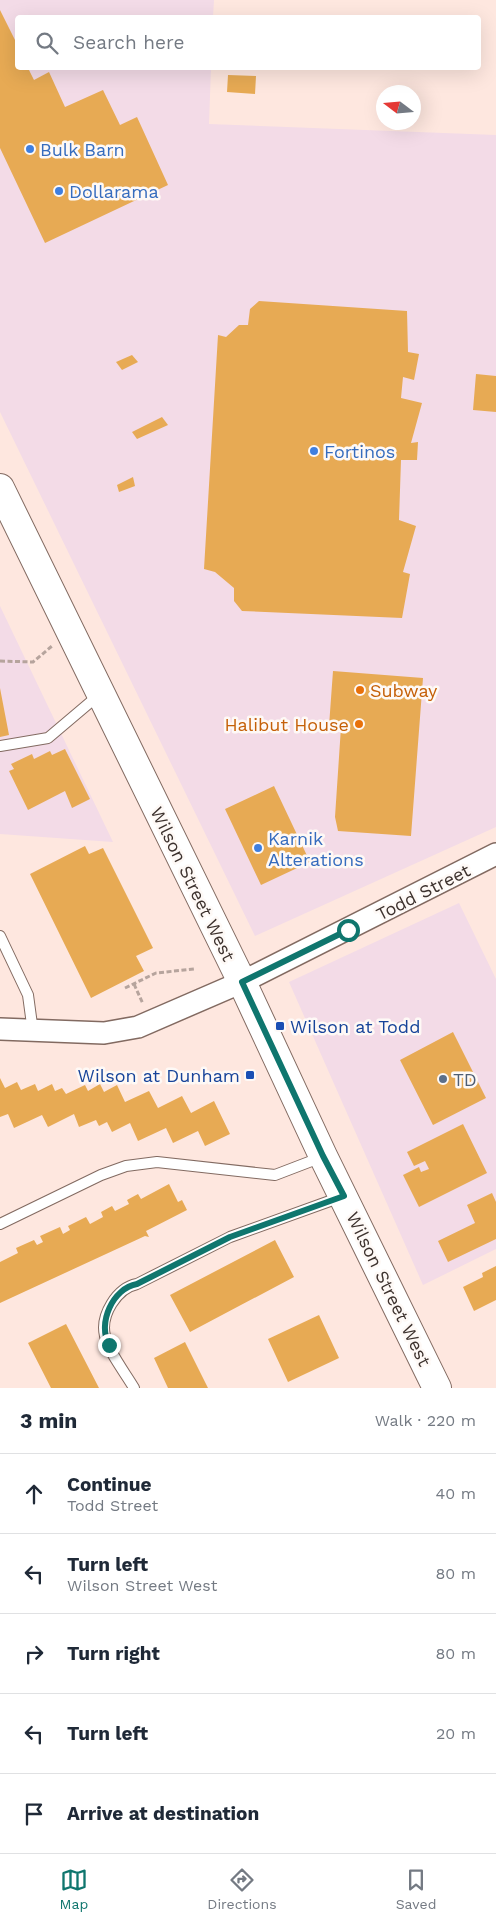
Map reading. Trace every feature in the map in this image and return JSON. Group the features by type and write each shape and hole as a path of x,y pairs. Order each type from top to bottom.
{"main road":[{"name":"Wilson Street West","path":"0,488 242,982 323,1156 437,1388"}],"street":[{"name":"Todd Street","path":"0,1029 33,1032 104,1033 138,1027 242,982 496,854"}],"lane":[{"path":"0,746 48,738 100,694"},
{"path":"0,936 28,995 33,1032"},
{"path":"0,1224 101,1175 126,1166 157,1162 275,1175 323,1156"},
{"path":"134,1388 105,1337 106,1321 113,1300 117,1295 130,1286 230,1237 344,1196"}],"path":[{"path":"0,661 33,662 70,631"},
{"path":"125,988 156,973 194,970"}],"shaded area":[{"path":"0,0 214,0 213,15 15,15 15,70 211,70 209,124 496,135 496,827 255,936 0,412"},
{"path":"0,606 113,842 0,834"},
{"path":"459,903 496,979 496,1249 423,1285 289,982"}],"building":[{"path":"0,10 15,40 15,70 29,70 34,80 49,72 65,107 103,90 120,125 137,117 168,185 45,243 0,148"},
{"path":"228,75 256,76 255,94 227,92"},
{"name":"Fortinos","path":"259,301 407,311 408,352 419,354 414,380 403,377 401,398 422,403 411,443 418,442 417,460 401,460 399,520 416,526 403,572 410,574 402,618 242,611 234,601 234,588 215,572 204,569 218,335 226,337 239,325 248,325 250,309"},
{"path":"132,355 138,362 122,370 116,362"},
{"path":"476,374 496,376 496,412 473,410"},
{"path":"162,417 168,425 137,439 132,432"},
{"path":"133,477 135,486 119,492 117,485"},
{"path":"333,671 423,678 411,836 338,831 335,817 341,727 329,726"},
{"path":"0,688 9,735 0,737"},
{"path":"65,749 90,799 72,808 65,791 28,810 9,771 14,769 11,764 32,754 34,759 50,751 52,755"},
{"path":"274,786 310,862 261,885 225,809"},
{"path":"85,846 89,854 103,848 153,948 136,956 144,971 91,998 30,874"},
{"name":"TD","path":"453,1032 486,1098 433,1125 400,1060"},
{"path":"0,1078 5,1088 17,1082 21,1090 35,1084 38,1091 52,1084 55,1091 62,1088 66,1094 85,1085 88,1091 100,1084 104,1092 117,1085 125,1102 149,1091 158,1108 182,1096 191,1113 214,1101 230,1134 205,1146 198,1131 173,1143 166,1128 138,1141 130,1123 112,1132 107,1122 99,1126 96,1120 79,1127 74,1114 48,1127 42,1115 14,1128 8,1114 0,1117"},
{"path":"463,1124 487,1173 419,1207 403,1175 419,1167 421,1172 429,1169 425,1161 414,1166 407,1152"},
{"path":"169,1184 178,1202 182,1200 187,1210 146,1231 149,1237 145,1236 0,1303 0,1262 18,1253 16,1248 34,1240 37,1245 43,1242 40,1236 60,1227 63,1234 70,1230 68,1226 86,1217 90,1224 103,1217 101,1212 112,1206 115,1211 129,1204 127,1200 138,1194 141,1199"},
{"path":"492,1193 496,1202 496,1239 448,1262 438,1241 475,1223 467,1205"},
{"path":"275,1240 294,1277 190,1332 170,1295"},
{"path":"496,1266 496,1300 474,1311 463,1287 483,1277 482,1273"},
{"path":"319,1315 339,1358 288,1382 268,1339"},
{"path":"66,1324 99,1388 51,1388 28,1343"},
{"path":"185,1342 208,1388 168,1388 154,1358"}],"place":[{"name":"Bulk Barn","path":"30,149"},
{"name":"Dollarama","path":"59,191"},
{"name":"Fortinos","path":"314,451"},
{"name":"Subway","path":"360,690"},
{"name":"Halibut House","path":"359,724"},
{"name":"Karnik Alterations","path":"258,848"},
{"name":"Wilson at Todd","path":"280,1026"},
{"name":"Wilson at Dunham","path":"250,1075"},
{"name":"TD","path":"443,1079"}],"route":[{"path":"109,1345 105,1337 104,1327 113,1300 130,1286 230,1237 344,1196 323,1156 242,982 348,930"}]}
